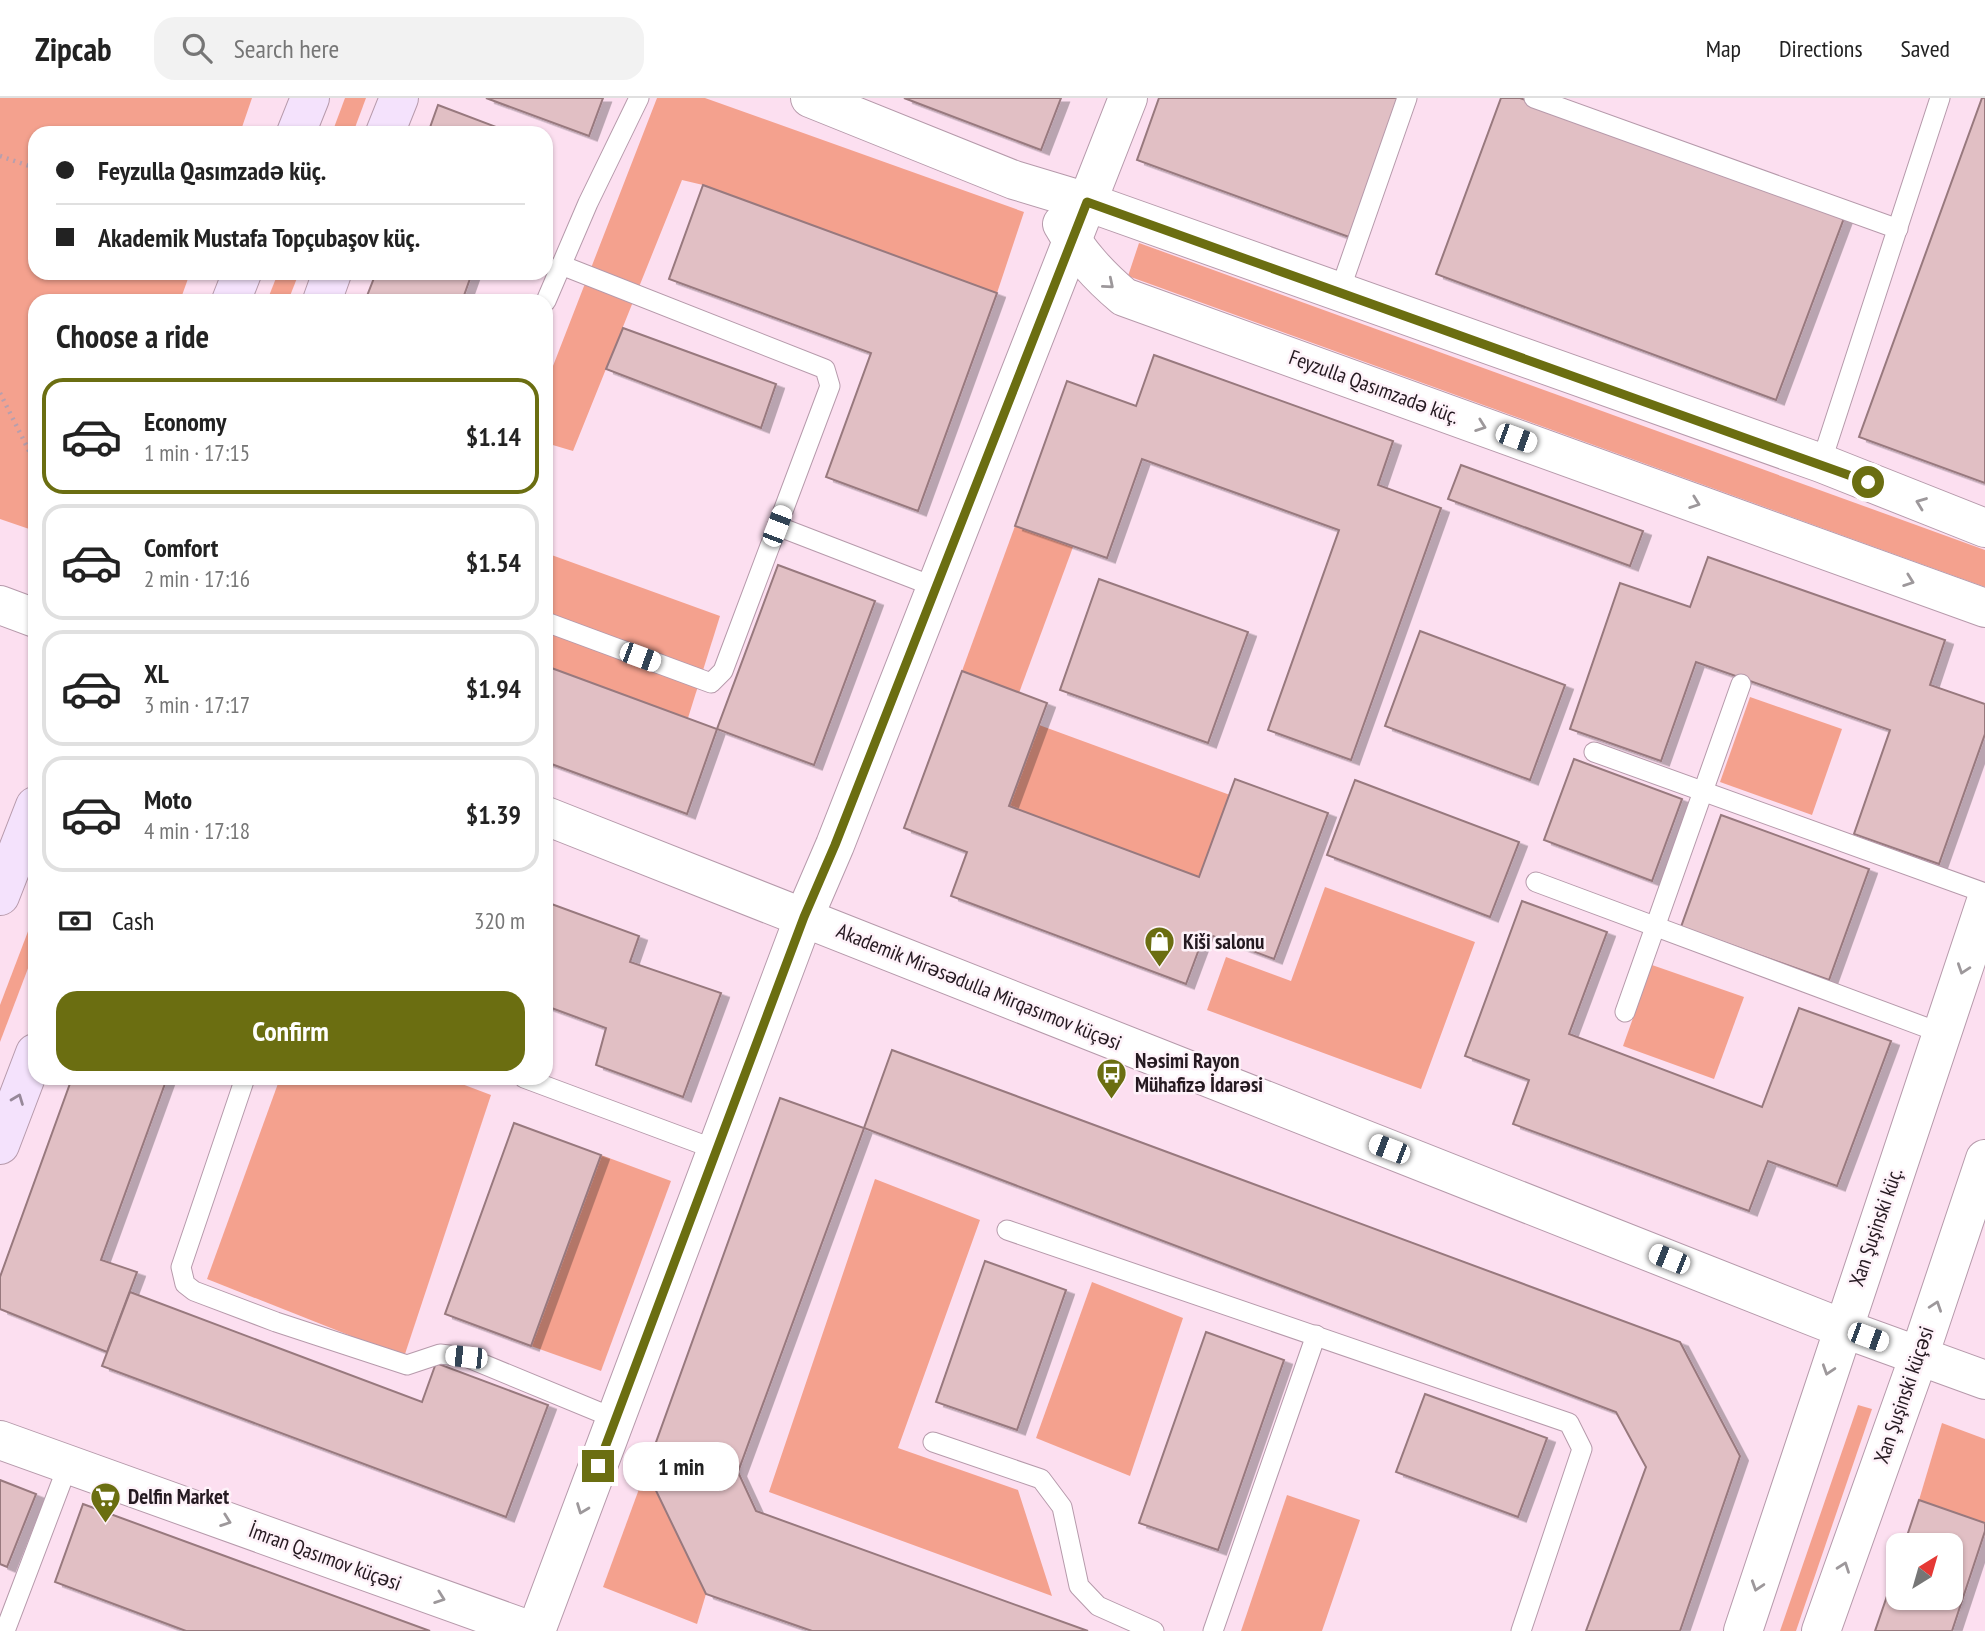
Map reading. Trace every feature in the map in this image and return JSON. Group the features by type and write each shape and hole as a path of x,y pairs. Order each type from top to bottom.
{"main road":[{"path":"299,126 310,98"},
{"path":"389,126 399,98"},
{"path":"0,896 28,824"},
{"path":"0,1144 28,1071"}],"street":[{"path":"810,98 1041,190 1087,202 1821,463 1985,528"},
{"path":"534,1631 804,917 835,845 1128,98"},
{"name":"Feyzulla Qasımzadə küç.","path":"1041,190 1072,243 1098,275 1124,297 1985,608"},
{"path":"0,605 28,615"},
{"name":"Akademik Mirəsədulla Mirqasımov küçəsi","path":"553,819 1842,1328 1919,1356"},
{"name":"Xan Şuşinski küç.","path":"1743,1631 1985,904"},
{"name":"Xan Şuşinski küçəsi","path":"1821,1631 1919,1356 1985,1158"},
{"path":"1919,1356 1985,1380"},
{"name":"İmran Qasımov küçəsi","path":"0,1440 534,1631"}],"lane":[{"path":"549,294 588,203 639,98"},
{"path":"1339,293 1407,98"},
{"path":"1534,98 1898,229"},
{"path":"1821,463 1940,98"},
{"path":"553,625 711,683 723,671 830,386 825,369 561,265"},
{"path":"777,526 935,587"},
{"path":"1625,1012 1741,684"},
{"path":"1594,752 1985,893"},
{"path":"1536,882 1941,1033"},
{"path":"243,1085 181,1267 185,1283 194,1291 276,1322 407,1365 440,1354 466,1357 616,1419"},
{"path":"543,1085 717,1150"},
{"path":"1007,1230 1569,1423 1582,1449 1521,1631"},
{"path":"1213,1631 1316,1335"},
{"path":"933,1443 1041,1479 1062,1507 1079,1586 1098,1606 1131,1627 1154,1631"},
{"path":"5,1631 68,1465"}],"path":[{"path":"0,156 28,166"},
{"path":"0,393 28,449"}],"shaded area":[{"path":"0,98 252,98 242,126 28,126 28,280 188,280 182,294 28,294 28,529 0,519"},
{"path":"345,98 366,98 356,126 335,126"},
{"path":"657,98 705,98 1024,212 997,293 703,185 682,180 573,451 553,445 553,366"},
{"path":"1139,243 1985,550 1985,587 1128,276"},
{"path":"275,280 296,280 291,294 270,294"},
{"path":"1015,526 1073,547 1019,693 962,671"},
{"path":"553,556 720,616 688,718 553,669"},
{"path":"1750,697 1842,729 1812,815 1720,782"},
{"path":"1039,725 1230,795 1199,877 1009,806"},
{"path":"1325,887 1475,942 1421,1089 1207,1010 1226,957 1291,981"},
{"path":"28,931 28,968 0,1042 0,1005"},
{"path":"1652,965 1744,997 1714,1079 1623,1046"},
{"path":"277,1085 465,1085 491,1095 404,1357 207,1279"},
{"path":"601,1155 671,1181 601,1371 531,1346"},
{"path":"875,1179 980,1220 898,1448 1018,1490 1052,1596 769,1492"},
{"path":"1092,1282 1183,1318 1130,1476 1036,1438"},
{"path":"1858,1405 1872,1409 1796,1631 1780,1631"},
{"path":"1942,1423 1985,1439 1985,1523 1919,1500"},
{"path":"646,1470 706,1594 697,1624 603,1587"},
{"path":"1287,1495 1360,1520 1322,1631 1241,1631"}],"building":[{"path":"486,98 603,98 589,136"},
{"path":"904,98 1061,98 1041,150"},
{"path":"1159,98 1400,98 1349,237 1137,160"},
{"path":"1501,98 1520,98 1844,218 1776,400 1436,274"},
{"path":"1982,98 1985,98 1985,483 1859,437"},
{"path":"438,105 494,126 430,126"},
{"path":"703,185 997,293 918,511 826,477 871,353 669,279"},
{"path":"373,280 470,280 464,294 368,294"},
{"path":"623,328 776,384 761,428 606,369"},
{"path":"1154,355 1393,441 1378,485 1441,508 1351,760 1268,730 1339,530 1142,459 1107,558 1015,526 1067,381 1136,406"},
{"path":"1461,465 1643,531 1630,566 1448,499"},
{"path":"1708,557 1945,640 1930,685 1985,704 1985,734 1939,864 1854,834 1890,730 1696,662 1661,761 1570,729 1620,583 1690,607"},
{"path":"778,565 875,601 814,765 717,729"},
{"path":"1099,579 1248,632 1208,743 1060,690"},
{"path":"1420,631 1565,685 1530,780 1385,726"},
{"path":"553,669 717,729 687,814 553,765"},
{"path":"962,671 1047,703 1009,806 1199,877 1235,779 1328,813 1274,959 1205,933 1186,984 951,896 967,852 904,828"},
{"path":"1574,759 1682,799 1652,881 1544,840"},
{"path":"1355,780 1519,842 1490,917 1327,855"},
{"path":"1721,815 1869,869 1829,980 1681,927"},
{"path":"1522,901 1607,932 1569,1034 1762,1107 1799,1008 1891,1041 1837,1186 1768,1161 1749,1211 1513,1124 1529,1080 1465,1056"},
{"path":"553,905 639,936 630,962 721,993 683,1097 596,1065 606,1028 553,1009"},
{"path":"892,1050 1680,1342 1740,1456 1680,1631 1586,1631 1646,1467 1616,1412 864,1128"},
{"path":"69,1085 164,1085 101,1260 137,1272 107,1352 0,1309 0,1277"},
{"path":"780,1098 864,1128 738,1472 756,1511 1088,1631 812,1631 706,1594 646,1470"},
{"path":"514,1123 601,1155 531,1346 445,1314"},
{"path":"985,1261 1066,1290 1017,1430 936,1402"},
{"path":"130,1292 422,1402 436,1363 548,1405 506,1517 102,1366"},
{"path":"1206,1332 1284,1360 1218,1550 1139,1523"},
{"path":"1425,1394 1547,1438 1518,1517 1396,1472"},
{"path":"0,1480 36,1494 7,1567 0,1564"},
{"path":"1919,1500 1985,1523 1985,1531 1964,1595 1964,1533 1908,1533"},
{"path":"83,1504 430,1631 186,1631 55,1582"},
{"path":"1886,1599 1886,1610 1959,1610 1952,1631 1875,1631"}],"place":[{"name":"Kiši salonu","path":"1160,969"},
{"name":"Nəsimi Rayon Mühafizə İdarəsi","path":"1112,1100"},
{"name":"Delfin Market","path":"105,1524"}],"route":[{"path":"598,1466 804,917 835,845 1087,202 1868,482"}]}
